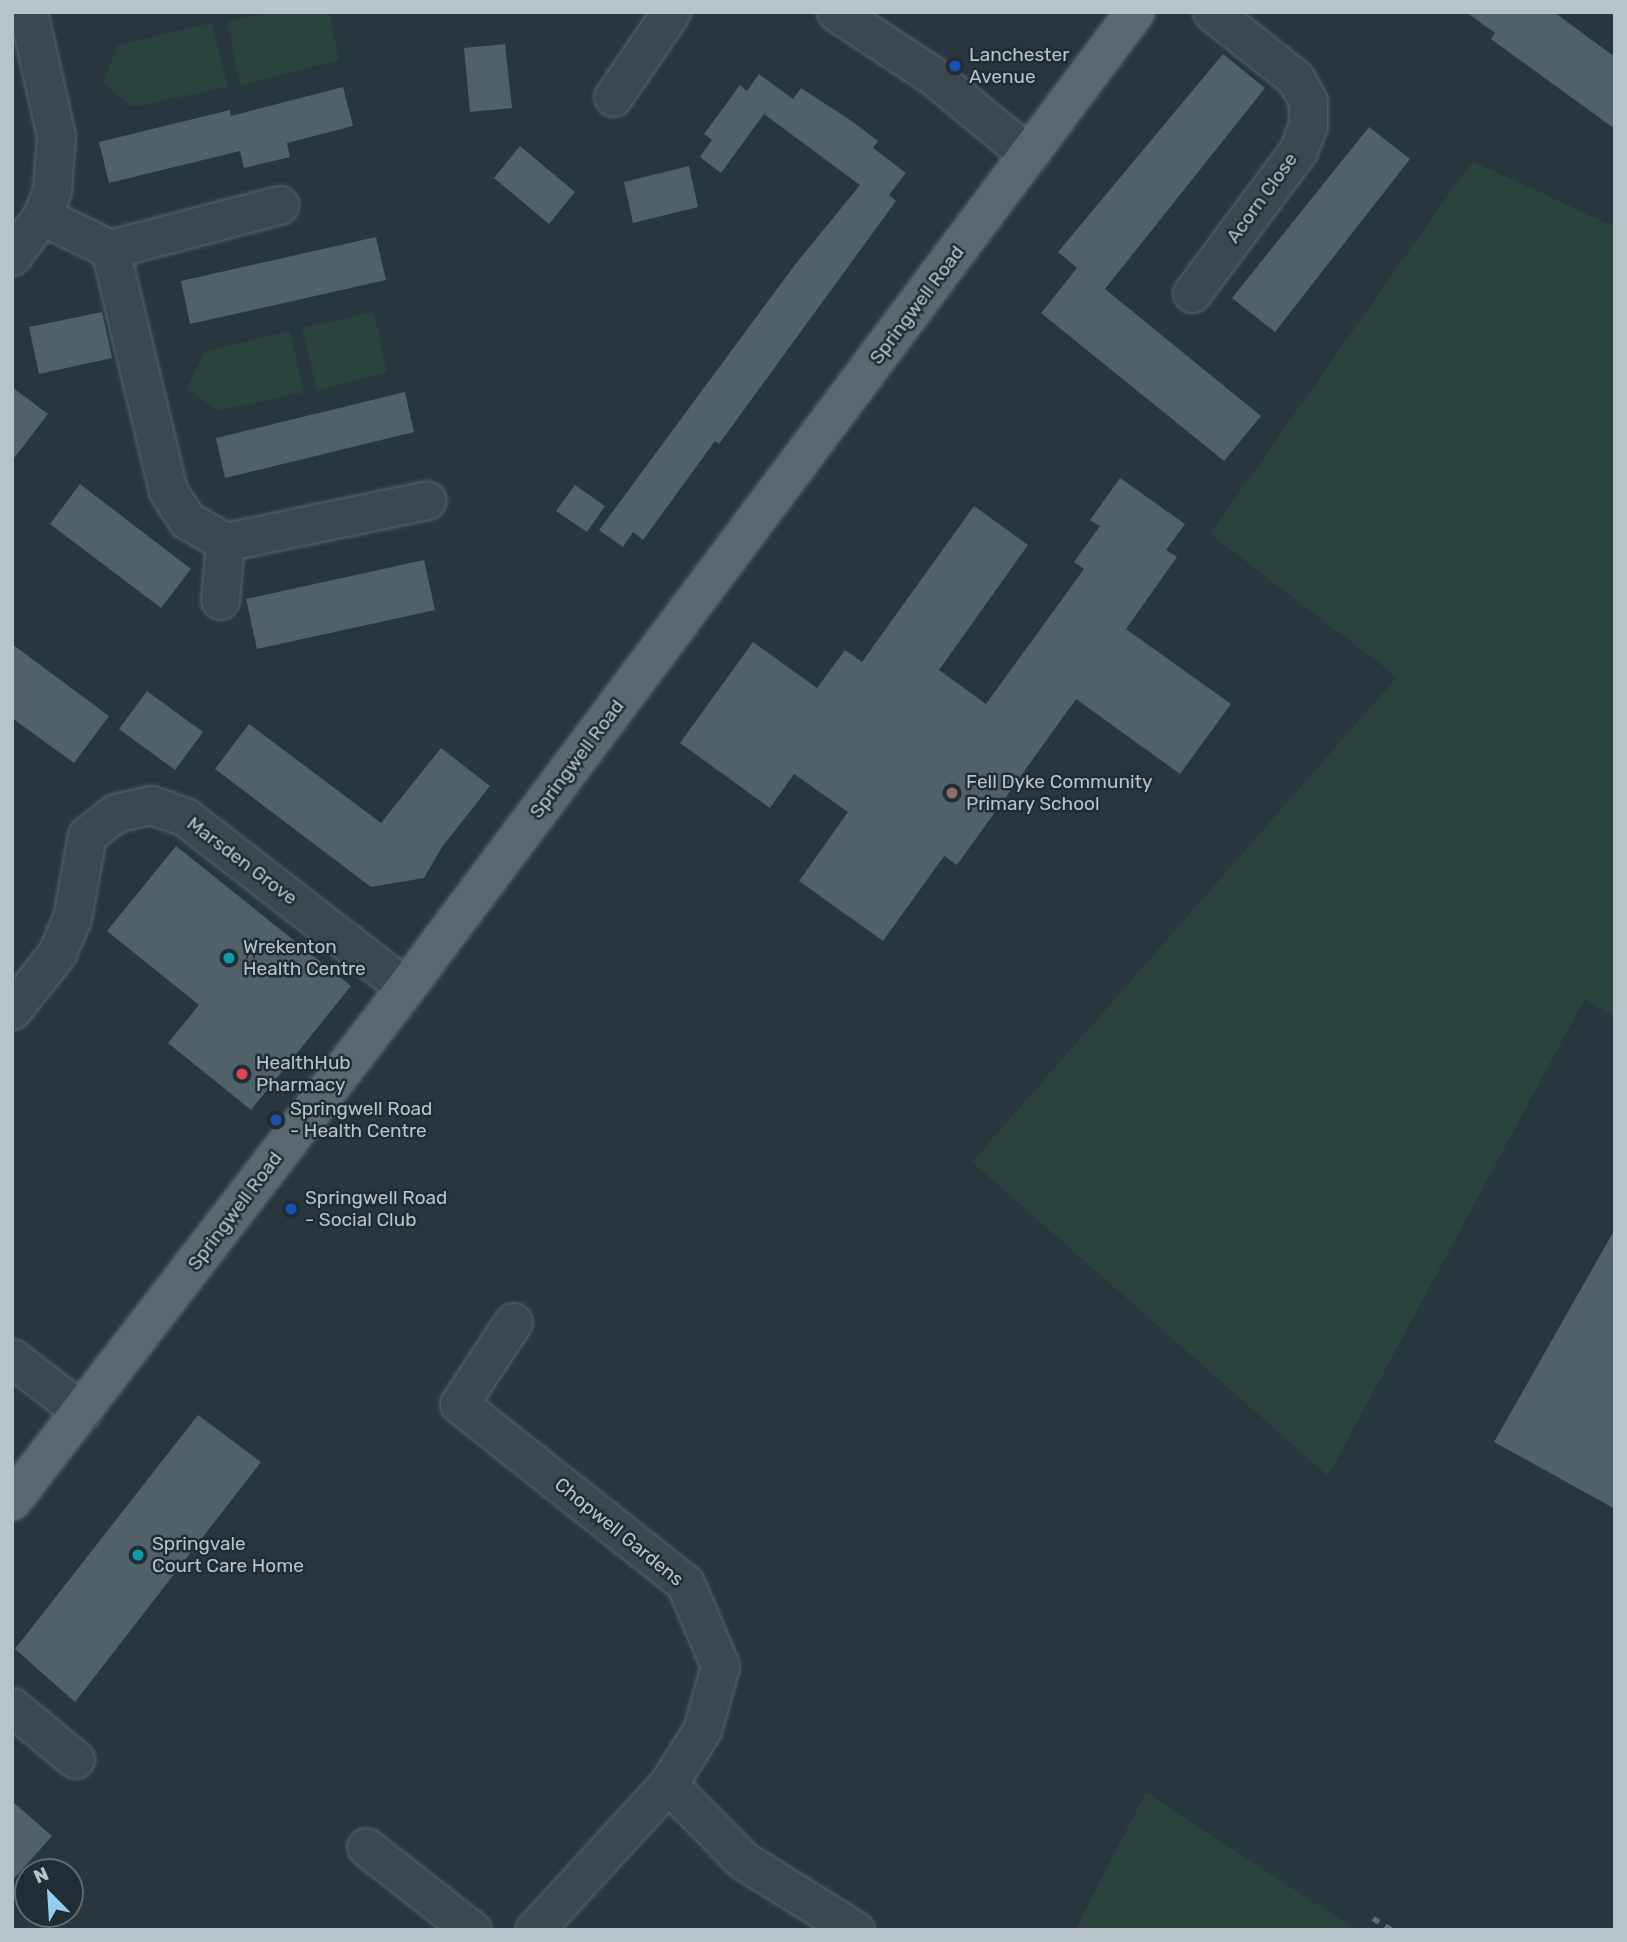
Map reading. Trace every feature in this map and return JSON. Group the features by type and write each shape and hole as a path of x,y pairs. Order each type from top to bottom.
{"main road":[{"name":"Springwell Road","path":"12,1501 406,988 1135,12"}],"street":[{"path":"12,256 42,216 52,190 56,136 28,12"},
{"path":"613,97 671,12"},
{"path":"836,12 933,76 1029,155"},
{"name":"Acorn Close","path":"1192,293 1298,151 1308,125 1308,101 1295,78 1212,12"},
{"path":"42,216 110,249 279,205"},
{"path":"110,249 168,491 187,520 225,542 427,500"},
{"path":"220,600 225,542"},
{"name":"Marsden Grove","path":"12,1010 57,953 72,918 87,835 116,813 151,805 186,817 406,988"},
{"name":"Chopwell Gardens","path":"513,1322 459,1404 685,1583 720,1666 702,1730 668,1784 534,1930"},
{"path":"12,1357 82,1412"},
{"path":"12,1707 75,1759"},
{"path":"668,1784 744,1861 855,1930"},
{"path":"366,1847 472,1930"}],"green space":[{"path":"270,12 329,12 339,60 240,86 227,22"},
{"path":"212,23 228,87 132,107 103,83 118,45"},
{"path":"1472,161 1615,227 1615,1016 1584,1000 1328,1476 972,1162 1397,677 1210,534"},
{"path":"374,312 387,372 317,391 302,328"},
{"path":"290,331 304,392 217,411 187,388 205,351"},
{"path":"1146,1792 1356,1930 1075,1930"}],"building":[{"path":"1466,12 1554,12 1615,57 1615,129 1491,39 1495,33"},
{"path":"505,44 512,108 470,112 464,48"},
{"path":"1223,54 1265,88 1105,289 1261,416 1224,461 1041,313 1077,268 1058,252"},
{"path":"759,74 793,99 801,88 853,122 878,141 873,148 906,173 889,195 896,201 719,444 715,441 643,540 633,532 623,547 599,530 794,266 860,185 764,114 721,173 700,157 712,140 704,134 740,85 747,91"},
{"path":"343,87 353,126 287,143 290,157 244,168 240,151 109,183 99,142 230,110 231,116"},
{"path":"1369,127 1410,159 1275,332 1232,298"},
{"path":"520,146 575,192 549,224 494,178"},
{"path":"689,166 698,207 633,223 624,182"},
{"path":"376,237 386,280 190,324 181,281"},
{"path":"102,312 112,358 39,374 29,327"},
{"path":"12,387 48,414 12,461"},
{"path":"405,392 414,432 225,478 216,438"},
{"path":"1120,478 1185,524 1166,550 1177,557 1126,629 1231,704 1180,774 1076,699 957,865 944,856 883,941 799,881 848,812 794,774 770,808 680,743 753,642 817,688 845,650 862,662 974,506 1028,545 939,670 986,704 1084,569 1074,562 1100,526 1090,520"},
{"path":"80,484 191,569 161,608 50,524"},
{"path":"575,485 605,506 587,532 556,511"},
{"path":"424,560 435,610 257,649 246,599"},
{"path":"12,644 109,716 74,763 12,718"},
{"path":"147,691 203,732 175,770 119,729"},
{"path":"249,724 381,823 441,748 490,786 442,847 424,878 371,887 215,769"},
{"name":"Wrekenton Health Centre","path":"176,846 351,986 251,1110 168,1043 199,1005 107,931"},
{"path":"1615,1229 1615,1509 1494,1442"},
{"name":"Springvale Court Care Home","path":"198,1415 261,1462 75,1702 15,1649"},
{"path":"12,1801 52,1836 32,1858 14,1858 12,1881"}],"railway":[{"path":"1373,1918 1393,1930"}],"place":[{"name":"Lanchester Avenue","path":"955,66"},
{"name":"Fell Dyke Community Primary School","path":"952,793"},
{"name":"Wrekenton Health Centre","path":"229,958"},
{"name":"HealthHub Pharmacy","path":"242,1074"},
{"name":"Springwell Road - Health Centre","path":"276,1120"},
{"name":"Springwell Road - Social Club","path":"291,1209"},
{"name":"Springvale Court Care Home","path":"138,1555"}]}
